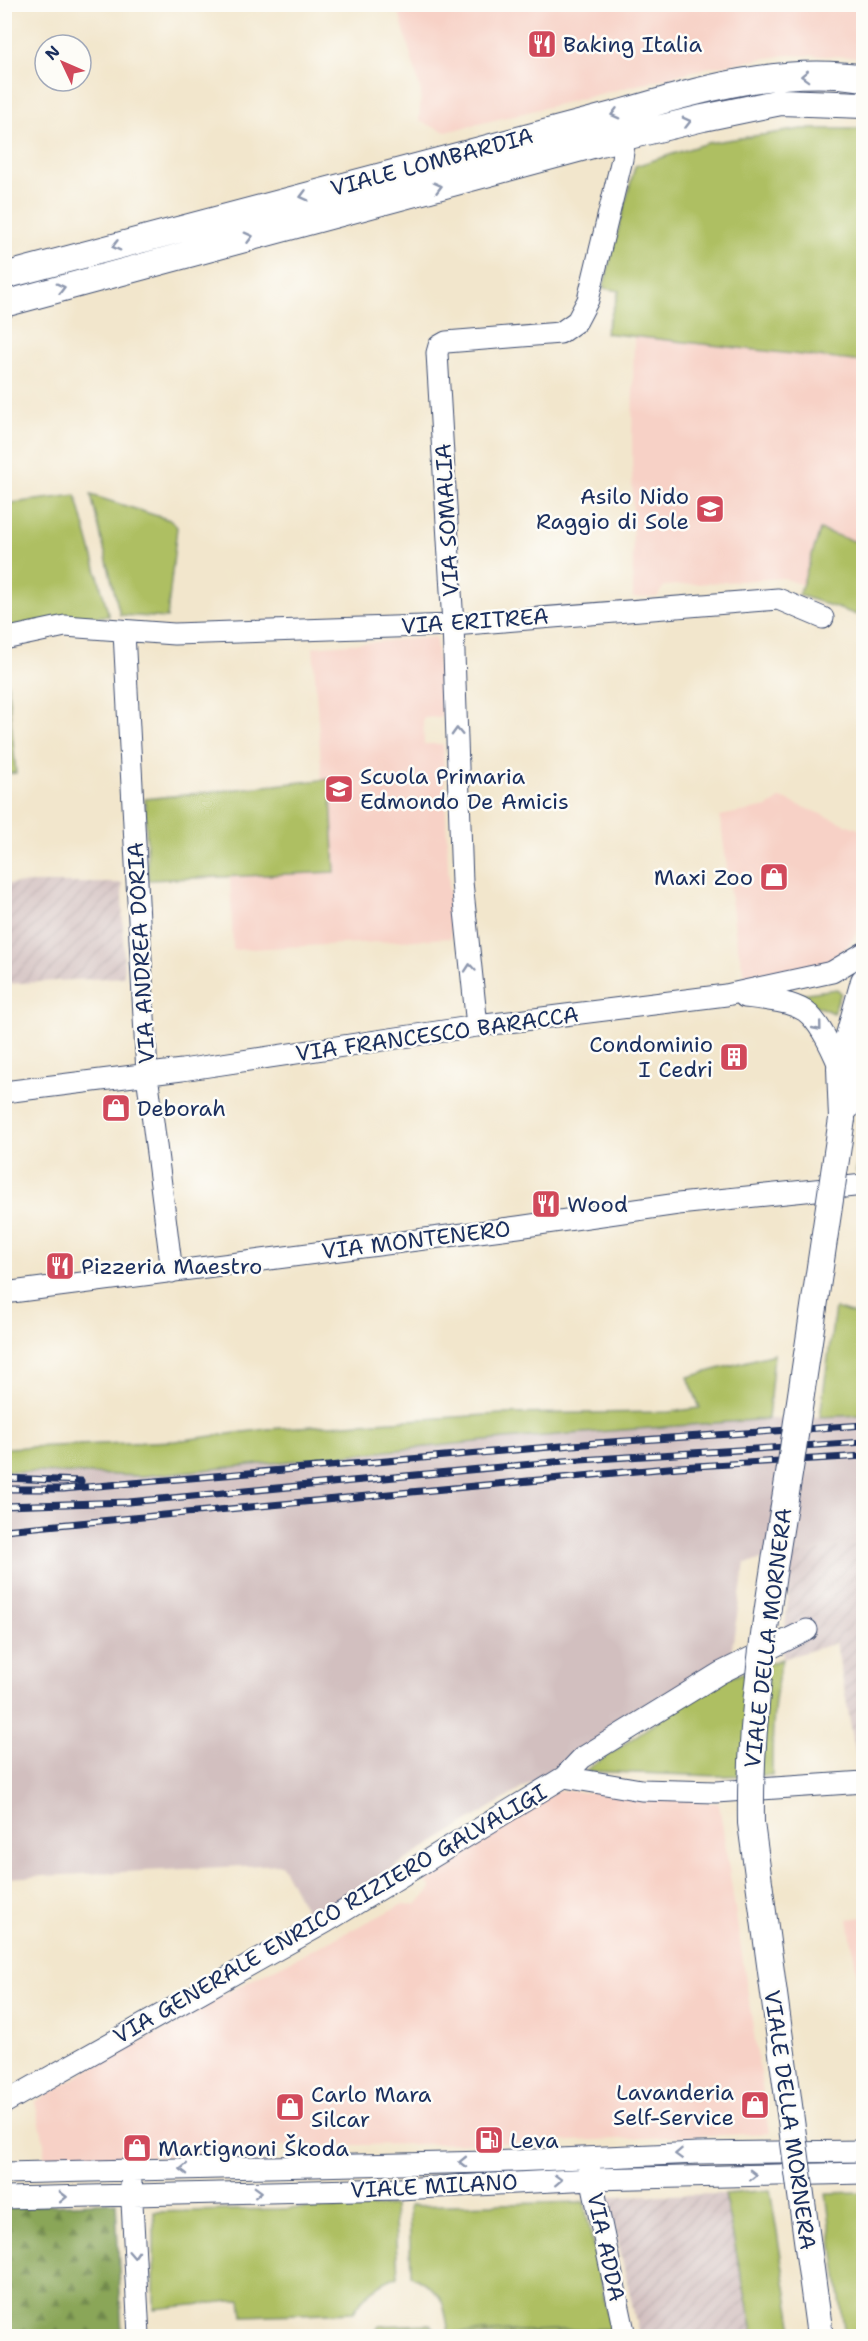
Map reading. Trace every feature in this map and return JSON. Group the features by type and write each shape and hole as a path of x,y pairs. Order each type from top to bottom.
{"main road":[{"name":"VIALE LOMBARDIA","path":"4,276 697,91 775,77 844,75 864,78"},
{"name":"VIALE LOMBARDIA","path":"4,304 625,137 781,102 864,105"},
{"name":"VIALE DELLA MORNERA","path":"820,2337 751,1823 750,1772 755,1704 772,1578 842,1119 856,1067 864,981"}],"street":[{"name":"VIA SOMALIA","path":"477,1026 462,882 453,625 437,353 439,346 447,342 560,333 577,321 588,300 622,159 625,137"},
{"name":"VIA ERITREA","path":"4,639 65,626 174,634 453,625 778,599 823,618"},
{"name":"VIA ANDREA DORIA","path":"124,632 147,1074 172,1272"},
{"name":"VIA FRANCESCO BARACCA","path":"4,1092 147,1074 477,1026 726,995 832,972 864,953"},
{"name":"VIA FRANCESCO BARACCA","path":"726,995 774,1001 805,1011 827,1039 856,1067"},
{"name":"VIA MONTENERO","path":"4,1293 678,1204 864,1185"},
{"name":"VIA GENERALE ENRICO RIZIERO GALVALIGI","path":"4,2103 326,1922 564,1777 582,1758 720,1673 807,1630"},
{"path":"564,1777 641,1790 716,1792 864,1782"},
{"name":"VIALE MILANO","path":"4,2173 710,2153 864,2151"},
{"name":"VIA ADDA","path":"588,2158 625,2337"},
{"path":"130,2171 139,2337"},
{"name":"VIALE MILANO","path":"4,2198 399,2189 592,2179 864,2173"}],"shaded area":[{"path":"397,5 863,5 863,57 786,55 706,68 446,132 419,121 421,92"},
{"name":"Asilo Nido Raggio di Sole","path":"634,336 863,362 863,617 799,595 802,585 784,578 664,586 657,597 633,598"},
{"name":"Scuola Primaria Edmondo De Amicis","path":"436,637 442,717 423,718 424,744 443,744 451,938 233,950 230,878 148,880 145,799 322,779 313,647"},
{"path":"781,798 863,831 863,924 848,946 826,963 745,976 737,944 720,816 768,807"},
{"path":"122,883 124,977 5,984 5,884"},
{"path":"863,1415 863,1542 745,1563 731,1654 542,1776 310,1919 281,1864 5,1878 5,1471 143,1476 505,1439 768,1419"},
{"path":"863,1542 863,1771 859,1772 836,1643 782,1659 792,1555"},
{"path":"558,1790 719,1803 769,2133 546,2142 284,2146 178,2157 44,2158 44,2142 35,2102 122,2050 180,2023 175,2014 202,2005 401,1905 417,1904 432,1888 423,1877"},
{"path":"864,1917 863,2011 848,1919"},
{"path":"724,2194 754,2336 639,2336 608,2196"}],"green space":[{"path":"802,129 863,129 863,362 605,333 619,291 603,288 635,166 707,143"},
{"path":"76,495 109,616 53,619 5,628 4,504"},
{"path":"91,495 170,520 177,527 167,618 120,615"},
{"path":"820,530 863,544 863,617 799,595"},
{"path":"5,658 16,773 4,774"},
{"path":"330,779 335,872 148,880 145,799"},
{"path":"837,989 841,993 833,1013 791,995"},
{"path":"863,1116 863,1171 856,1172"},
{"path":"835,1308 863,1317 863,1415 820,1417"},
{"path":"774,1354 768,1419 505,1439 143,1476 5,1471 5,1448 175,1441 267,1429 502,1414 669,1412 700,1408 688,1377"},
{"path":"782,1659 774,1717 772,1775 717,1776 585,1771 700,1692 723,1680"},
{"path":"770,2190 794,2336 754,2336 724,2194"},
{"path":"863,2192 863,2336 845,2336 826,2193"},
{"path":"116,2202 122,2336 5,2336 4,2207"},
{"path":"584,2202 611,2329 449,2333 440,2297 430,2286 411,2275 409,2206"},
{"path":"394,2206 398,2276 373,2290 354,2312 243,2316 241,2300 154,2309 154,2212"},
{"path":"429,2324 439,2333 611,2329 612,2336 373,2336 379,2326"}],"railway":[{"path":"4,1489 63,1489 596,1443 864,1425"},
{"path":"4,1506 129,1502 564,1461 864,1442"},
{"path":"4,1530 679,1467 864,1456"},
{"path":"4,1478 81,1481"}],"place":[{"name":"Baking Italia","path":"542,44"},
{"name":"Asilo Nido Raggio di Sole","path":"710,509"},
{"name":"Scuola Primaria Edmondo De Amicis","path":"339,789"},
{"name":"Maxi Zoo","path":"774,877"},
{"name":"Condominio I Cedri","path":"734,1057"},
{"name":"Deborah","path":"116,1108"},
{"name":"Wood","path":"546,1204"},
{"name":"Pizzeria Maestro","path":"60,1266"},
{"name":"Lavanderia Self-Service","path":"755,2105"},
{"name":"Carlo Mara Silcar","path":"290,2107"},
{"name":"Leva","path":"489,2140"},
{"name":"Martignoni Škoda","path":"137,2148"}]}
